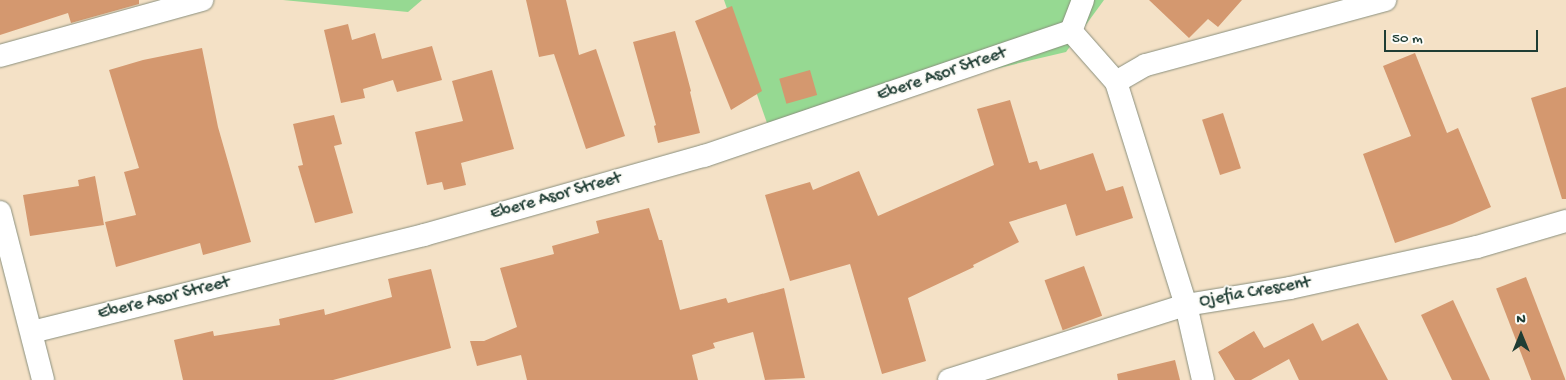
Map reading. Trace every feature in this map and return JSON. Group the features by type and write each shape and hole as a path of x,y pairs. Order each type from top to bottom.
{"street":[{"path":"0,56 202,0"},
{"path":"1083,0 1071,30 1116,82 1186,305 1203,380"},
{"path":"1116,82 1146,65 1385,0"},
{"name":"Ebere Asor Street","path":"32,332 424,235 704,156 1071,30"},
{"path":"0,212 43,380"},
{"name":"Ojefia Crescent","path":"949,380 1186,305 1290,288 1458,251 1566,221"}],"green space":[{"path":"283,0 422,0 408,12"},
{"path":"724,0 1104,0 1066,52 767,123"}],"building":[{"path":"0,0 139,0 139,4 71,23 68,13 0,35"},
{"path":"526,0 566,0 579,55 596,49 625,136 586,149 554,54 539,57"},
{"path":"1149,0 1242,0 1218,27 1208,19 1189,38"},
{"path":"732,6 762,91 731,110 695,21"},
{"path":"348,24 352,40 375,33 382,59 432,46 442,80 397,92 393,80 363,89 365,98 341,103 324,30"},
{"path":"675,31 700,133 658,143 654,126 656,125 633,42"},
{"path":"202,48 218,127 251,242 203,255 200,243 116,267 105,222 136,215 124,172 139,168 109,70 143,60"},
{"path":"1415,53 1447,133 1458,128 1491,207 1452,224 1395,243 1363,154 1411,136 1383,66"},
{"path":"492,70 514,149 461,163 466,185 444,190 442,182 427,185 415,132 463,121 452,81"},
{"path":"810,70 817,95 786,104 779,79"},
{"path":"1566,87 1566,199 1562,199 1531,98"},
{"path":"1010,100 1029,163 1037,161 1040,170 1093,153 1106,191 1123,186 1133,218 1076,236 1066,204 1009,222 1019,242 973,265 974,267 908,298 926,361 882,374 850,264 790,281 765,195 810,182 813,190 859,171 878,216 994,165 977,109"},
{"path":"1223,113 1241,168 1220,175 1202,120"},
{"path":"334,115 342,144 334,146 353,213 315,223 298,166 303,165 293,124"},
{"path":"95,176 104,225 30,236 23,195 79,186 78,180"},
{"path":"649,208 659,240 662,240 680,310 726,298 728,303 784,288 805,378 765,380 753,332 713,343 715,348 692,355 698,380 527,380 521,355 477,366 470,341 484,341 517,327 500,268 554,254 552,246 599,233 596,221"},
{"path":"1084,266 1102,316 1063,330 1045,280"},
{"path":"431,269 451,348 333,380 183,380 174,340 213,331 214,336 280,325 279,319 324,309 325,315 392,297 388,279"},
{"path":"1526,277 1565,380 1531,380 1496,288"},
{"path":"1453,300 1490,380 1452,380 1421,315"},
{"path":"1313,323 1322,341 1358,323 1388,380 1299,380 1289,359 1251,380 1235,380 1218,352 1254,331 1264,348"},
{"path":"1175,360 1180,380 1118,380 1117,374"}]}
